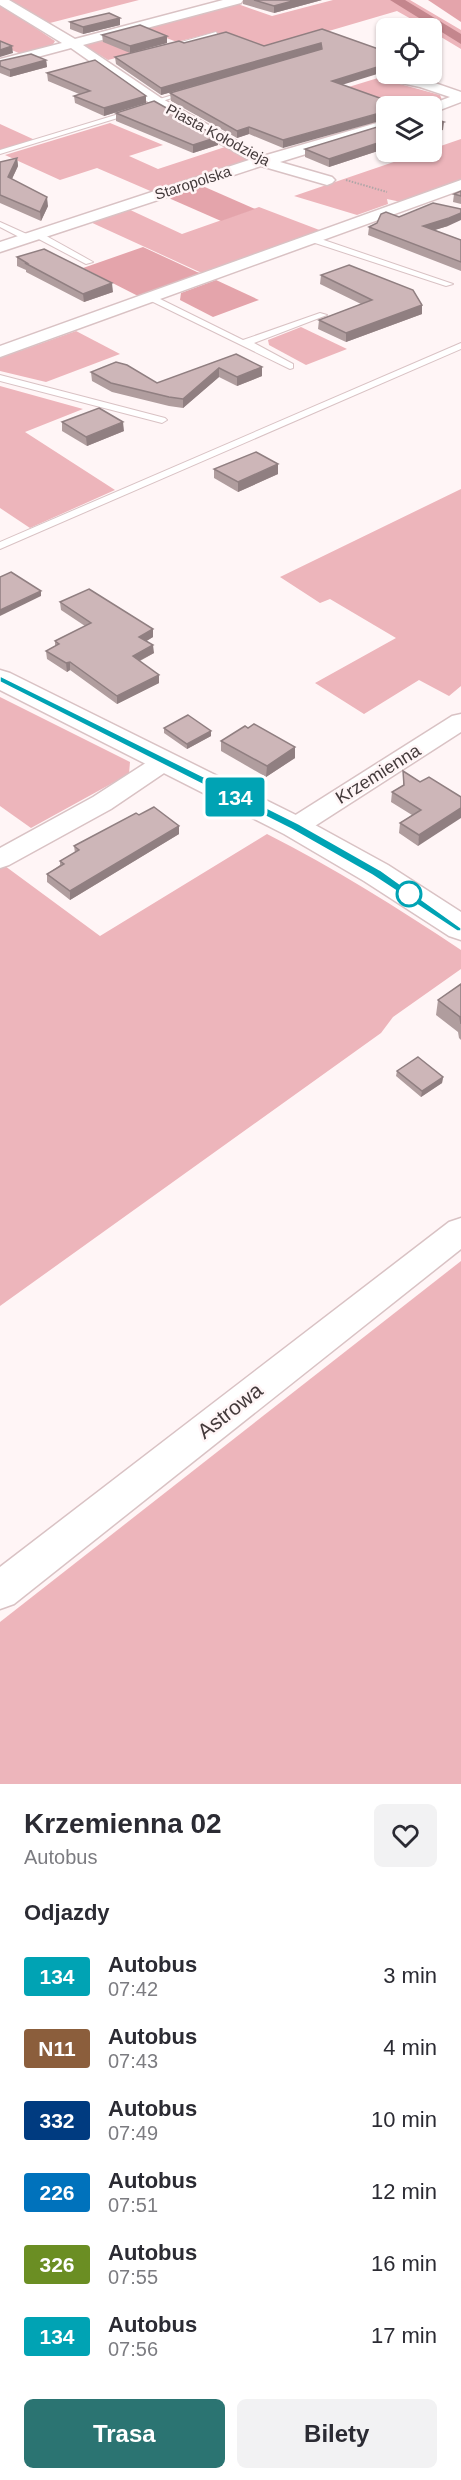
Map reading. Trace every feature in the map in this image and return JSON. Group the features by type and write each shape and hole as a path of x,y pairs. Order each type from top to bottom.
{"street":[{"name":"Piasta Kołodzieja","path":"0,0 107,63 155,104 261,161 327,180"},
{"path":"0,63 237,0"},
{"path":"418,84 457,94 459,98 442,106"},
{"name":"Staropolska","path":"0,248 261,161 282,158 376,128"},
{"path":"0,352 461,185"},
{"path":"418,200 450,208"},
{"path":"0,679 295,827 376,873 461,928"},
{"name":"Krzemienna","path":"295,827 461,721"},
{"path":"0,859 102,803 164,762"},
{"name":"Astrowa","path":"0,1591 461,1232"}],"lane":[{"path":"158,49 216,34"},
{"path":"155,104 199,88"},
{"path":"0,152 138,110"},
{"path":"0,224 89,262"},
{"path":"312,238 449,284"},
{"path":"150,297 241,343 247,343 323,315"},
{"path":"247,343 290,366"},
{"path":"0,546 461,346"},
{"path":"0,378 162,420"}],"path":[{"path":"327,180 339,178 350,180 418,200"}],"shaded area":[{"path":"3,0 139,0 46,24"},
{"path":"333,0 410,0 441,18 409,18 397,11 264,50 215,32 177,42 140,28 235,3 272,16"},
{"path":"428,0 461,0 461,22"},
{"path":"0,3 39,26 34,27 55,41 52,46 21,54 0,45"},
{"path":"442,19 461,30 461,49 442,38"},
{"path":"109,36 146,50 108,60 85,46 90,41"},
{"path":"376,79 376,84 400,84 440,96 376,96 376,101 342,89"},
{"path":"110,123 163,145 129,156 158,169 225,147 247,159 244,163 155,193 97,168 60,180 5,155"},
{"path":"0,124 35,140 0,150"},
{"path":"461,139 461,181 401,202 387,199 388,204 357,215 294,196 394,162 442,162 442,146"},
{"path":"198,184 255,209 221,221 164,196"},
{"path":"259,207 322,231 204,274 88,221 126,208 182,234"},
{"path":"143,247 204,274 140,297 83,268"},
{"path":"216,280 259,300 213,317 180,300 181,293"},
{"path":"301,327 347,349 306,365 269,345 268,340"},
{"path":"76,331 120,354 46,382 0,371 0,358"},
{"path":"0,386 83,409 25,432 115,490 30,528 0,508"},
{"path":"461,489 461,686 449,696 419,680 364,714 315,683 396,638 330,599 320,603 280,577"},
{"path":"0,697 130,762 129,774 31,828 0,806"},
{"path":"267,834 366,889 461,950 461,969 393,1017 381,1033 0,1306 0,868 5,866 100,936"},
{"path":"461,1261 461,1784 0,1784 0,1622"}],"building":[{"path":"254,0 296,0 274,6"},
{"path":"109,13 120,18 83,27 70,22"},
{"path":"140,25 167,36 130,46 102,35"},
{"path":"322,29 376,48 376,67 332,81 376,97 376,114 283,140 249,127 237,131 170,93 322,49 321,43 161,88 115,57 226,32 264,46"},
{"path":"0,41 12,46 0,50"},
{"path":"31,54 46,60 10,70 0,66 0,61"},
{"path":"95,60 146,96 104,108 74,96 90,91 47,73"},
{"path":"154,101 218,137 193,145 116,113"},
{"path":"376,127 376,144 329,159 305,149"},
{"path":"17,158 8,177 47,197 40,212 0,195 0,162"},
{"path":"433,203 461,209 461,213 423,226 461,240 461,262 369,227 377,223 381,214 386,212 399,217"},
{"path":"44,249 112,283 83,294 17,257"},
{"path":"349,265 413,290 422,305 346,333 319,320 372,300 321,275"},
{"path":"236,354 262,367 237,377 219,368 183,399 111,383 91,372 116,362 127,365 157,383"},
{"path":"99,408 123,422 86,437 62,422"},
{"path":"256,452 278,464 238,482 214,469"},
{"path":"11,572 41,591 0,610 0,577"},
{"path":"89,589 153,629 139,637 153,645 133,656 159,675 117,696 70,662 66,663 46,651 59,644 55,641 91,623 60,602"},
{"path":"188,715 211,731 187,744 164,728"},
{"path":"254,724 295,747 267,766 221,741 245,726 248,728"},
{"path":"403,771 420,782 429,777 461,797 461,808 419,835 400,823 421,810 392,792 404,785"},
{"path":"154,807 179,826 70,891 47,874 64,864 60,861 79,850 74,846 136,813 139,815"},
{"path":"461,984 461,1024 460,1017 438,1000"},
{"path":"418,1057 443,1077 422,1091 397,1071"}],"waterway":[{"path":"396,0 461,40"}],"bus line":[{"name":"134","path":"0,679 295,827 376,873 461,928"}]}
